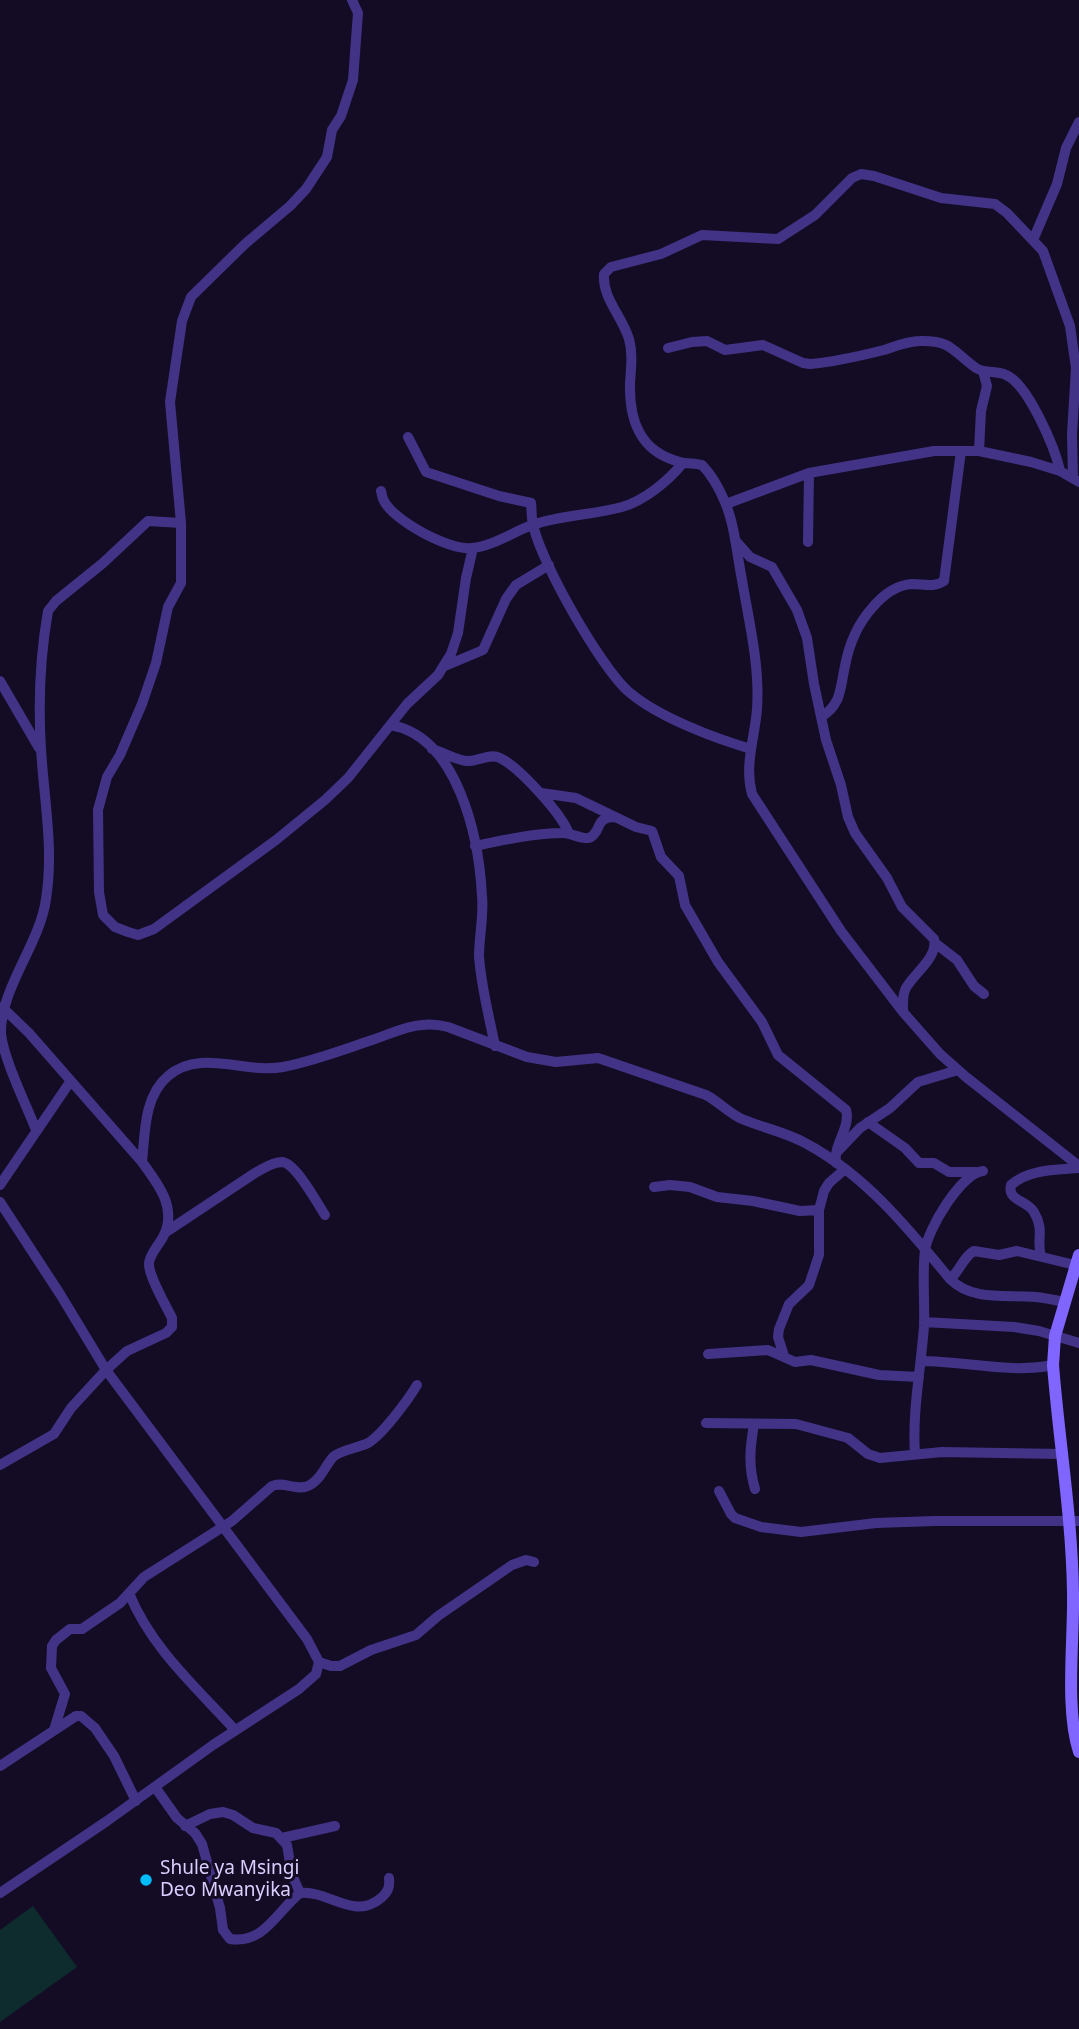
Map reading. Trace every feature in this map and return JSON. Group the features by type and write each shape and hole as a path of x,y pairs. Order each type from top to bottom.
{"street":[{"path":"352,0 358,13 353,80 341,116 332,130 327,157 306,189 198,290 185,309 170,402 181,523 181,583 168,607 156,663 142,704 120,755 107,777 98,810 99,892 103,915 115,927 138,935 155,929 276,840 348,778 390,725 445,666 458,634 473,548"},
{"path":"1033,240 1053,194 1066,148 1079,122"},
{"path":"1076,480 1072,434 1076,368 1070,326 1043,251 995,204 941,198 861,174 852,178 815,215 778,239 702,235 661,254 611,267 604,274 604,284 629,338 629,407 639,435 649,446 667,458 702,466 707,470 726,505 735,540 757,678 758,707 748,782 759,806 841,931 903,1012 940,1054 1079,1167"},
{"path":"668,348 707,341 725,350 763,345 810,364 905,343 930,342 954,348 975,368 1007,375 1017,384 1044,426 1060,471"},
{"path":"979,452 981,411 987,391 983,371"},
{"path":"408,437 426,472 499,496 530,502 533,525 567,603 627,691 699,732 751,748"},
{"path":"726,505 808,473 934,451 979,452 1031,462 1060,471 1076,480"},
{"path":"821,717 841,696 853,636 874,605 895,588 912,584 937,585 944,581 961,451"},
{"path":"381,491 384,502 408,524 461,548 473,548 533,525 625,506 657,487 683,463"},
{"path":"808,473 808,542"},
{"path":"36,1130 1,1035 2,1007 43,917 46,899 50,855 38,689 48,611 148,521 181,523"},
{"path":"735,540 750,556 772,567 797,610 807,638 826,740 841,785 844,806 855,833 887,878 902,907 931,935 935,943 957,960 974,986 984,995"},
{"path":"445,666 483,650 506,599 516,585 549,565"},
{"path":"0,681 41,751"},
{"path":"390,725 403,727 416,734 432,749 453,776 464,797 483,899 480,956 482,985 495,1046"},
{"path":"432,749 466,761 500,758 541,793 569,834"},
{"path":"541,793 576,798 635,827 652,831 661,857 679,876 685,905 718,962 762,1022 778,1055 846,1110 838,1162 819,1210 819,1255 809,1285 789,1304 779,1329 778,1338 785,1357"},
{"path":"475,846 509,839 569,834 590,838 602,821 607,817 615,817"},
{"path":"903,1012 906,987 928,960 935,943"},
{"path":"0,978 11,984"},
{"path":"0,1465 54,1434 71,1408 106,1370 127,1351 166,1333 172,1327 172,1318 149,1267 151,1256 169,1221 167,1201 158,1183 109,1122 2,1007"},
{"path":"142,1162 147,1114 153,1096 169,1075 185,1066 208,1062 279,1068 310,1061 424,1024 449,1027 495,1046 546,1061 598,1058 719,1101 739,1118 793,1137 838,1162 875,1194 960,1288 982,1294 1034,1296 1064,1302"},
{"path":"838,1162 869,1121 890,1108 918,1083 958,1070"},
{"path":"0,1185 70,1082"},
{"path":"847,1117 869,1121 905,1148 919,1163 934,1163 949,1172 979,1171 950,1198 925,1248 924,1322 914,1434 915,1454"},
{"path":"165,1232 268,1166 284,1162 303,1180 325,1215"},
{"path":"1041,1256 1041,1233 1037,1219 1029,1206 1012,1196 1011,1185 1032,1174 1079,1167"},
{"path":"654,1187 690,1187 717,1197 800,1211 819,1210"},
{"path":"0,1202 106,1370 307,1639 319,1662 318,1669 310,1680 0,1893"},
{"path":"950,1279 960,1270 966,1257 974,1251 999,1255 1017,1251 1077,1260 1074,1284 1064,1302 1055,1336 1053,1365 1061,1454 1074,1522 1072,1707 1074,1737 1079,1752"},
{"path":"924,1322 1014,1327 1079,1343"},
{"path":"708,1354 768,1350 795,1362 811,1360 879,1375 919,1377"},
{"path":"921,1361 1012,1368 1053,1365"},
{"path":"54,1730 65,1694 51,1668 52,1646 66,1631 82,1629 120,1603 144,1577 223,1526 272,1486 278,1483 307,1486 318,1478 336,1455 356,1449 372,1440 405,1405 416,1385"},
{"path":"706,1423 796,1424 818,1432 842,1436 868,1454 880,1458 959,1451 1061,1454"},
{"path":"754,1424 749,1453 755,1489"},
{"path":"719,1491 731,1514 743,1522 801,1532 935,1521 1074,1522"},
{"path":"319,1662 340,1666 371,1650 416,1635 438,1616 512,1565 526,1560 534,1562"},
{"path":"129,1593 167,1657 187,1682 208,1700 235,1730"},
{"path":"0,1766 76,1716 85,1717 114,1756 136,1801"},
{"path":"155,1787 185,1826 196,1835 205,1850 223,1930 228,1938 241,1939 261,1933 300,1893 312,1892 357,1908 373,1904 384,1896 390,1887 389,1878"},
{"path":"185,1826 210,1814 223,1812 253,1828 272,1831 287,1845 292,1875 300,1893"},
{"path":"282,1838 335,1826"}],"green space":[{"path":"33,1906 77,1967 0,2022 0,1930"}],"place":[{"name":"Shule ya Msingi Deo Mwanyika","path":"146,1880"}]}
